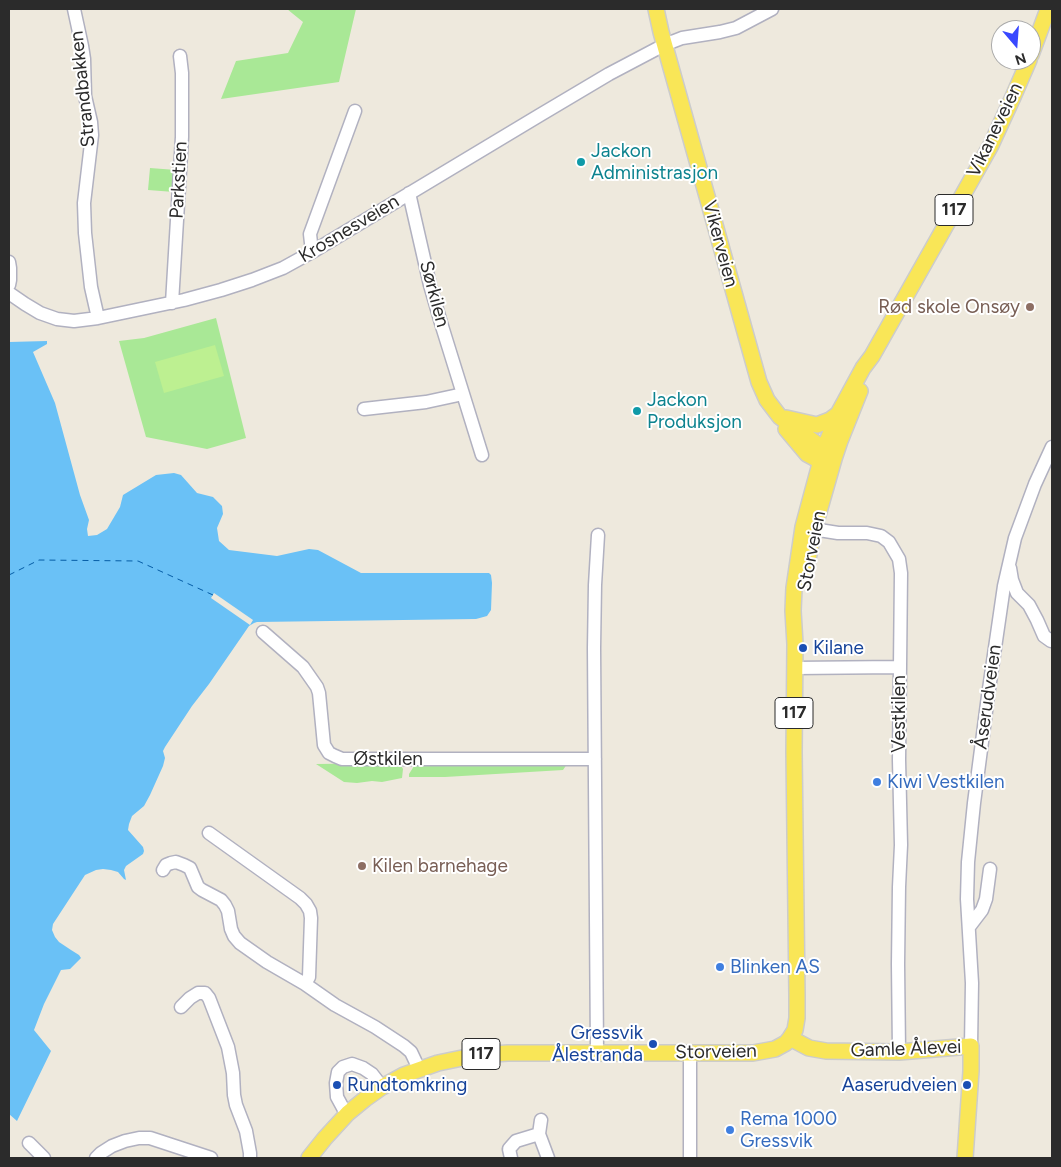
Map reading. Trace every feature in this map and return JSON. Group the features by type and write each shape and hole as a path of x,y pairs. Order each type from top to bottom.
{"main road":[{"name":"Vikerveien","path":"656,9 664,44 759,382 767,400 780,417 826,456"},
{"path":"1041,28 1048,9"},
{"name":"Vikaneveien","path":"826,456 838,414 991,145 1025,70"},
{"name":"Vikaneveien","path":"826,456 840,441 869,371 872,356"},
{"path":"780,417 817,425 830,420 838,414"},
{"name":"Storveien","path":"309,1158 348,1113 365,1099 404,1075 445,1061 477,1054 508,1052 716,1054 764,1052 780,1047 790,1038 795,1030 797,1018 794,752 795,644 801,611 803,584 826,456"},
{"name":"Gamle Ålevei","path":"790,1038 809,1048 826,1051 899,1052 971,1046 965,1158"}],"street":[{"name":"Strandbakken","path":"74,9 83,52 85,96 91,122 92,135 84,203 85,233 91,287 98,318"},
{"name":"Krosnesveien","path":"9,293 40,313 74,321 172,303 252,280 283,268 312,252 586,88 664,44 682,38 736,28 772,9"},
{"name":"Parkstien","path":"172,303 182,137 180,56"},
{"path":"312,252 310,234 355,111"},
{"name":"Sørkilen","path":"409,193 430,284 482,454"},
{"path":"9,262 9,285"},
{"path":"364,409 426,402 463,394"},
{"name":"Åserudveien","path":"971,1046 972,983 967,900 968,862 974,803 1000,611 1009,563 1015,538 1035,484 1052,447"},
{"name":"Vestkilen","path":"819,530 838,533 867,532 881,536 889,542 895,551 901,570 899,667 901,845 898,964 899,1052"},
{"path":"597,1052 594,584 598,535"},
{"path":"1009,563 1017,593 1029,605 1044,636 1051,641"},
{"name":"Østkilen","path":"263,632 303,667 317,687 320,693 324,745 329,753 342,759 595,759"},
{"path":"794,668 899,667"},
{"path":"210,833 306,904 311,918 308,977 305,984"},
{"path":"163,870 166,865 176,862 190,868 198,887 221,900 225,905 231,929 240,943 267,962 404,1046 411,1052 419,1069"},
{"path":"969,927 982,910 986,899 990,869"},
{"path":"181,1007 198,993 205,993 209,998 228,1047 233,1073 234,1095 246,1131 250,1158"},
{"path":"690,1053 690,1158"},
{"path":"348,1113 343,1108 338,1097 336,1083 338,1072 344,1067 352,1064 363,1068 372,1074 382,1087"},
{"path":"541,1120 539,1134 548,1158"},
{"path":"511,1158 509,1149 516,1141 539,1134"},
{"path":"96,1158 112,1146 125,1140 150,1138 211,1158"},
{"path":"29,1143 44,1158"}],"green space":[{"path":"287,9 356,9 339,82 221,99 236,61 288,53 303,22"},
{"path":"150,168 176,170 174,192 148,190"},
{"path":"216,318 246,438 207,449 146,437 119,341 144,338"},
{"path":"215,345 224,376 164,393 155,362"},
{"path":"400,763 403,769 402,778 382,782 357,783 344,782 316,764"},
{"path":"416,763 567,764 563,770 445,777 409,777"}],"water":[{"path":"47,341 47,344 33,352 55,403 80,495 89,520 88,536 97,535 107,529 120,507 123,495 156,475 174,473 181,475 197,493 213,497 222,506 223,514 217,528 219,541 229,550 277,556 309,549 318,550 361,573 489,573 492,583 491,610 487,616 476,619 257,622 249,626 192,706 163,751 165,758 163,766 150,795 144,806 132,816 129,824 128,830 143,847 144,851 143,854 126,866 124,870 126,880 118,872 103,869 85,875 53,924 52,930 59,942 81,958 70,969 61,970 44,1004 34,1030 51,1051 17,1121 9,1114 9,342"}],"pier":[{"path":"214,593 253,620 250,625 211,598"}],"ferry route":[{"path":"9,575 39,560 138,561 213,595"}],"place":[{"name":"Jackon Administrasjon","path":"581,162"},
{"name":"Rød skole Onsøy","path":"1030,307"},
{"name":"Jackon Produksjon","path":"637,411"},
{"name":"Kilane","path":"803,648"},
{"name":"Kiwi Vestkilen","path":"877,782"},
{"name":"Kilen barnehage","path":"362,866"},
{"name":"Blinken AS","path":"720,967"},
{"name":"Gressvik Ålestranda","path":"653,1044"},
{"name":"Rundtomkring","path":"337,1085"},
{"name":"Aaserudveien","path":"967,1085"},
{"name":"Rema 1000 Gressvik","path":"730,1130"}]}
